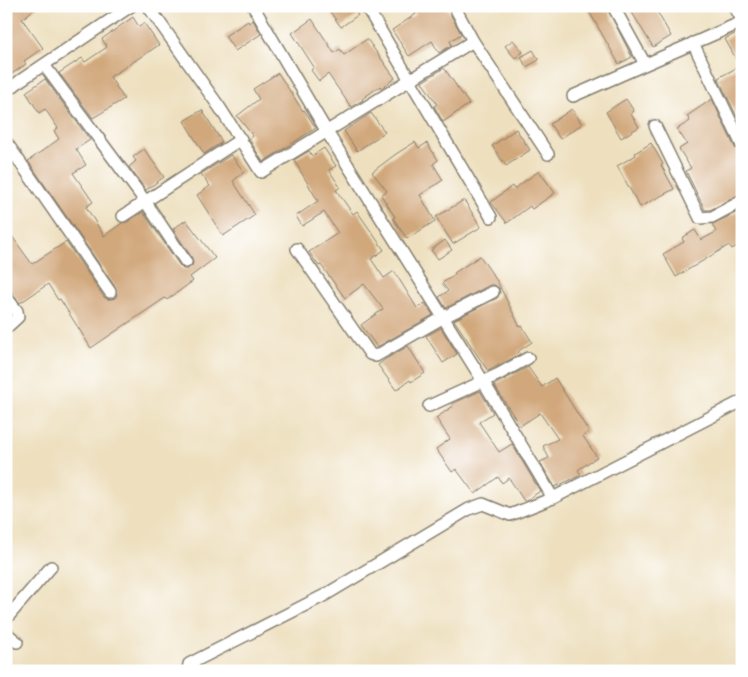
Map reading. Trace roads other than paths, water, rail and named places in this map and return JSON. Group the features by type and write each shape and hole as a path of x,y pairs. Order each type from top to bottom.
{"street":[{"path":"6,92 131,6"},
{"path":"148,6 241,139 261,172 410,81 473,40"},
{"path":"253,6 327,132 444,317 553,498"},
{"path":"366,6 491,217"},
{"path":"454,6 473,40 548,154"},
{"path":"613,6 645,64"},
{"path":"573,96 742,21 734,6"},
{"path":"693,43 742,145"},
{"path":"44,65 145,201 186,262"},
{"path":"655,126 700,218 712,217 742,201"},
{"path":"122,216 241,139"},
{"path":"6,142 110,292"},
{"path":"297,249 370,354 376,356 444,317 493,292"},
{"path":"6,297 17,311 18,317 6,328"},
{"path":"429,406 499,374 528,358"},
{"path":"188,671 189,664 325,595 469,509 483,504 510,516 553,498 742,401"},
{"path":"6,619 51,567"},
{"path":"6,633 17,642"}]}
